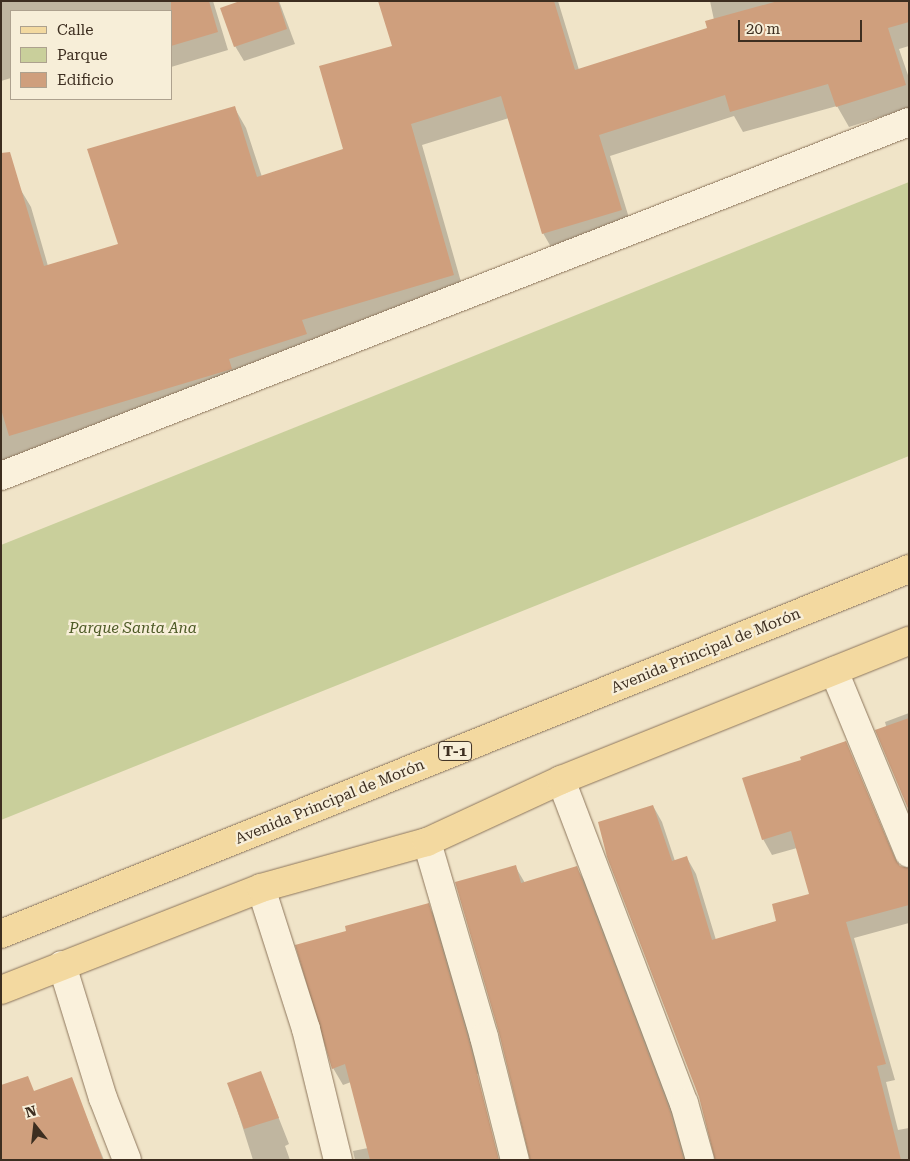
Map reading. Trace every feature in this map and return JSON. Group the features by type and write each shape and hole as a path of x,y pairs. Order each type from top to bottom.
{"main road":[{"name":"Avenida Principal de Morón","path":"1,934 909,569"},
{"path":"1,990 261,888 427,842 561,780 909,641"}],"street":[{"path":"1,476 909,122"},
{"path":"834,671 909,853"},
{"path":"561,780 684,1102 700,1160"},
{"path":"427,842 484,1037 515,1160"},
{"path":"261,888 306,1028 338,1160"},
{"path":"62,965 103,1098 127,1160"}],"green space":[{"name":"Parque Santa Ana","path":"909,182 909,456 1,820 1,545"}],"building":[{"path":"171,1 209,1 218,32 172,46"},
{"path":"240,1 278,1 287,29 234,47 220,8"},
{"path":"378,1 554,1 575,70 707,28 705,21 778,1 909,1 909,22 888,28 906,85 836,107 828,84 730,112 725,95 599,135 622,210 542,234 501,96 411,124 454,275 302,320 307,334 229,359 232,369 9,436 1,409 1,153 10,152 44,266 118,244 87,149 235,106 257,177 343,149 319,66 392,46"},
{"path":"909,718 909,811 875,730"},
{"path":"846,741 895,859 900,866 909,868 909,905 846,922 886,1064 877,1066 901,1160 715,1160 699,1097 607,857 598,822 653,805 672,861 687,856 712,940 776,921 772,904 809,894 791,831 762,840 742,778 801,760 800,757"},
{"path":"516,865 521,883 577,866 669,1108 684,1160 530,1160 499,1033 455,882"},
{"path":"429,903 469,1041 499,1160 370,1160 345,1064 332,1069 295,945 346,931 345,926"},
{"path":"261,1071 279,1118 244,1129 227,1083"},
{"path":"28,1076 34,1091 72,1077 103,1160 1,1160 1,1085"}]}
